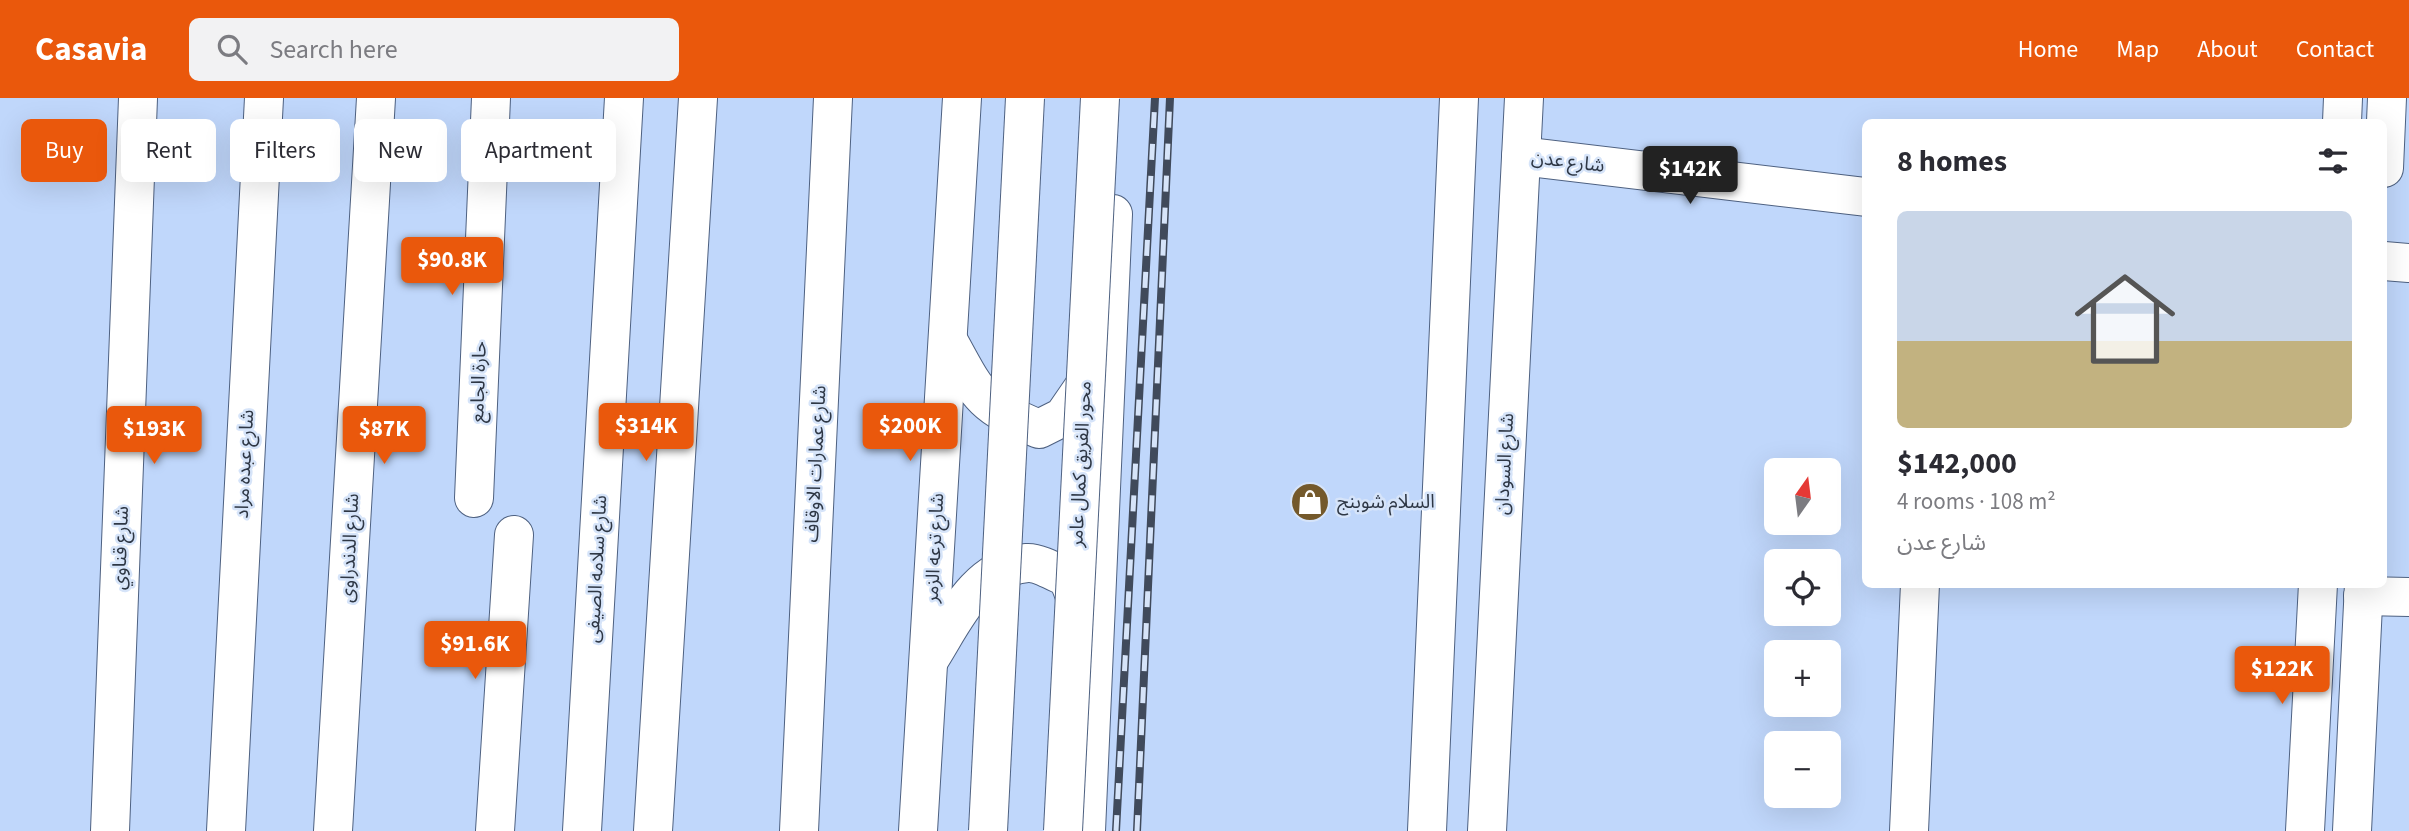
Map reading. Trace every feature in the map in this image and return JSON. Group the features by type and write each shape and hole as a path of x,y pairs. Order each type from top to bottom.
{"main road":[{"name":"شارع قناوي","path":"110,831 138,98"},
{"name":"شارع عبده مراد","path":"226,831 264,98"},
{"name":"شارع الدندراوى","path":"333,831 376,98"},
{"name":"حارة الجامع","path":"474,498 491,98"},
{"name":"شارع سلامه الصيفى","path":"582,831 624,98"},
{"path":"653,831 698,98"},
{"name":"شارع عمارات الاوقاف","path":"799,831 833,98"},
{"name":"شارع ترعه الزمر","path":"918,831 962,98"},
{"path":"988,831 1025,98"},
{"name":"محور الفريق كمال عامر","path":"1063,831 1100,98"},
{"path":"1086,831 1118,98"},
{"path":"1427,831 1459,98"},
{"name":"شارع السودان","path":"1487,831 1524,98"},
{"path":"2342,119 2343,98"},
{"path":"2386,119 2387,98"},
{"name":"شارع عدن","path":"1521,156 1862,197"},
{"path":"2387,261 2409,264"},
{"path":"947,340 975,390 999,413 1039,429 1063,417 1107,354"},
{"path":"495,831 514,535"},
{"path":"928,662 972,591 990,574 1029,563 1068,578 1095,649"},
{"path":"1909,831 1920,588"},
{"path":"2305,831 2318,588"},
{"path":"2352,831 2363,590 2409,597"}],"railway":[{"path":"1116,831 1155,98"},
{"path":"1137,831 1170,98"}],"place":[{"name":"السلام شوبنج","path":"1310,502"}]}
